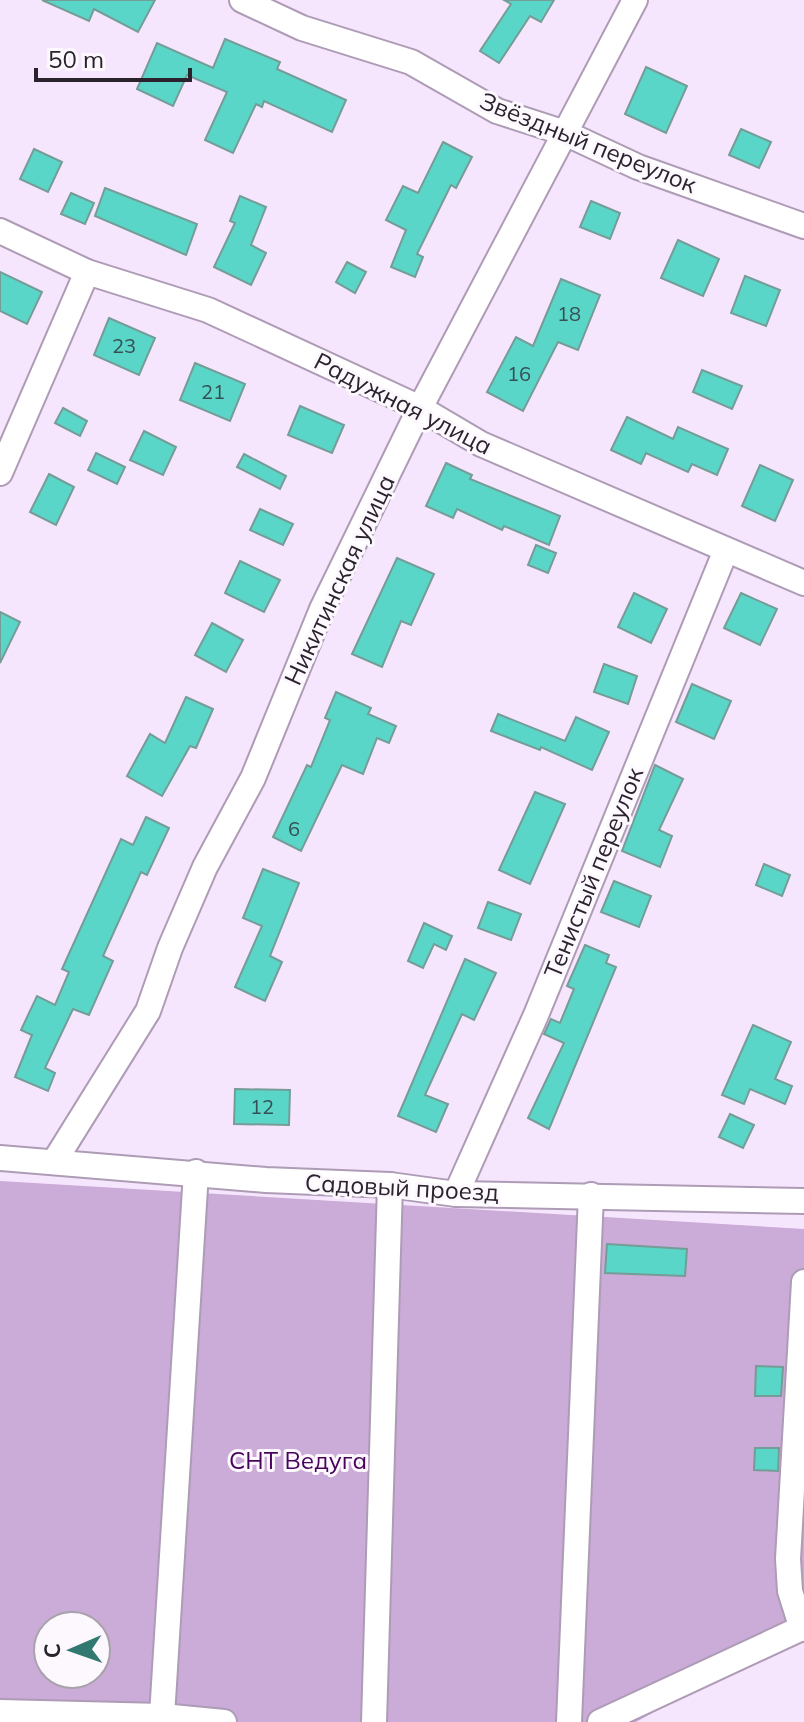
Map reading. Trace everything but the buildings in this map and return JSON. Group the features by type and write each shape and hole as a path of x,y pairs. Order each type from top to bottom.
{"street":[{"name":"Звёздный переулок","path":"242,0 302,28 411,62 497,111 565,133 638,167 804,226"},
{"name":"Никитинская улица","path":"54,1162 148,1011 170,948 205,867 253,778 322,609 420,408 635,0"},
{"name":"Радужная улица","path":"0,231 87,272 208,310 420,408 481,444 804,583"},
{"path":"0,473 87,272"},
{"name":"Тенистый переулок","path":"456,1194 536,1015 726,550"},
{"name":"Садовый проезд","path":"0,1158 266,1180 390,1185 456,1194 804,1201"},
{"path":"162,1716 196,1172"},
{"path":"374,1722 390,1185"},
{"path":"569,1722 591,1195"},
{"path":"600,1722 803,1628 790,1591 788,1559 804,1282"},
{"path":"0,1712 162,1716 224,1722"}],"green space":[{"name":"СНТ Ведуга","path":"0,1181 804,1229 804,1628 636,1722 0,1722"}]}
